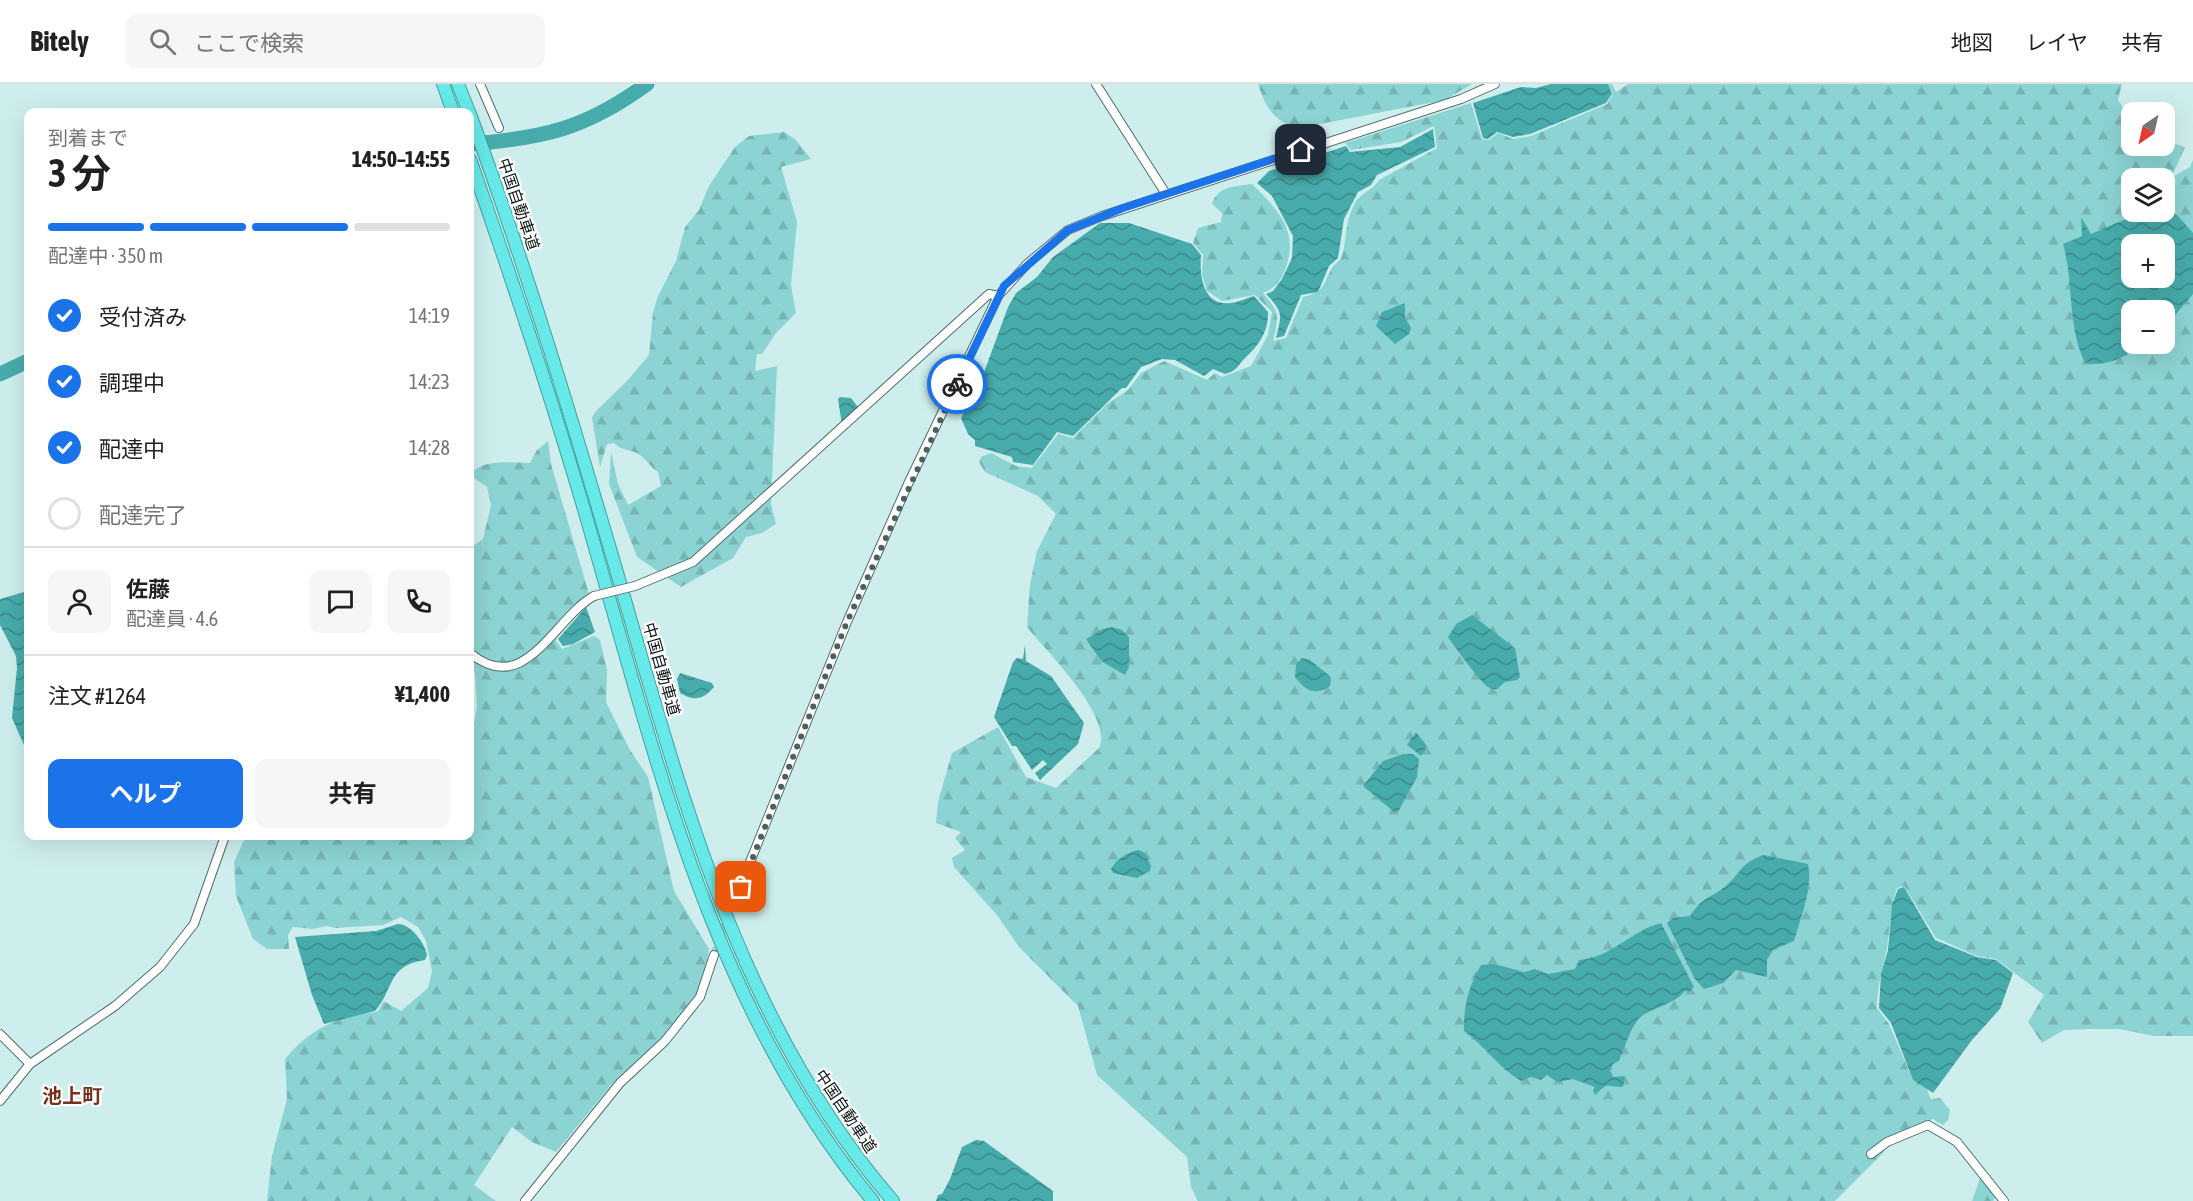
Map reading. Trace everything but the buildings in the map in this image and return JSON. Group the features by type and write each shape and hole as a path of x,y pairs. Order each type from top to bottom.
{"highway":[{"path":"443,84 452,108"},
{"name":"中国自動車道","path":"458,84 467,108"},
{"name":"中国自動車道","path":"474,127 552,357 670,756 715,889 741,953 793,1059 841,1136 892,1201"},
{"name":"中国自動車道","path":"474,171 554,410 656,761 701,894 727,958 778,1063 830,1146 873,1201"}],"street":[{"path":"480,84 499,128"},
{"path":"1096,84 1167,194"},
{"path":"733,904 847,622 908,484 998,296 1027,264 1068,230 1167,194 1461,99 1495,84"},
{"path":"474,656 484,663 497,667 516,665 545,644 581,603 594,596 635,586 693,562 989,294 998,296"},
{"path":"0,1101 30,1064 115,1006 160,967 194,924 224,840"},
{"path":"525,1201 620,1083 665,1041 700,997 714,954"},
{"path":"0,1034 30,1064"},
{"path":"1871,1154 1887,1142 1928,1125 1957,1142 2004,1201"}],"green space":[{"path":"1258,84 1472,84 1445,100 1304,127 1279,120 1269,108"},
{"path":"1608,84 1612,84 1616,92 1628,84 2122,84 2118,100 2121,105 2121,156 2175,156 2175,144 2185,147 2175,169 2121,168 2121,222 2175,222 2175,176 2190,167 2193,160 2193,1036 2154,1036 2119,1029 2064,1030 2042,1043 2028,1022 2044,995 1996,959 1977,956 1936,938 1904,886 1897,888 1893,903 1877,1008 1889,1024 1913,1080 1926,1087 1931,1099 1940,1098 1950,1110 1948,1120 1943,1125 1933,1119 1896,1134 1883,1153 1835,1201 1198,1201 1191,1187 1187,1157 1097,1075 1078,1006 1019,947 997,915 954,867 952,858 965,850 955,838 961,832 936,823 938,802 952,753 998,727 1026,777 1056,788 1099,748 1101,735 1097,719 1088,702 1027,627 1030,584 1037,551 1056,514 1038,496 985,472 979,462 981,457 991,453 1016,466 1032,468 1058,434 1073,438 1107,404 1128,390 1141,373 1164,361 1207,380 1215,373 1222,377 1251,366 1268,335 1272,312 1255,295 1222,301 1207,291 1202,275 1203,255 1193,243 1198,228 1221,222 1222,213 1212,204 1214,198 1223,190 1252,184 1278,212 1288,233 1290,244 1285,270 1277,284 1263,293 1273,305 1277,315 1273,341 1286,338 1303,297 1319,290 1341,258 1349,219 1357,201 1379,180 1437,148 1434,126 1401,142 1351,150 1345,143 1471,103 1482,139 1489,140 1498,133 1513,139 1531,136 1607,104 1613,94"},
{"path":"784,132 795,139 811,159 781,167 797,222 791,285 796,313 776,333 762,354 757,354 755,371 777,366 771,504 776,524 762,533 746,537 733,558 681,587 637,557 609,484 611,452 618,484 628,505 661,486 658,472 640,455 614,443 607,444 600,467 592,418 649,355 653,312 658,296 676,261 685,227 699,210 709,186 735,147 749,136"},
{"path":"548,441 551,464 589,594 564,618 556,641 562,649 594,636 600,640 607,670 606,702 630,750 648,777 674,891 709,949 702,988 660,1040 612,1084 556,1152 532,1142 512,1127 474,1185 496,1201 267,1201 272,1156 287,1099 285,1059 300,1043 316,1031 355,1015 378,1011 384,1001 401,1011 428,988 432,971 426,941 418,927 401,917 383,925 335,928 327,926 313,929 293,927 288,935 289,949 267,949 253,939 236,896 234,862 244,840 474,840 474,724 477,706 474,673 474,545 483,539 491,505 487,487 474,478 474,471 490,464 530,463 537,450"},
{"path":"1980,1178 1988,1185 1995,1198 1993,1201 1972,1201"}],"water":[{"path":"1551,84 1608,84 1612,94 1606,103 1530,134 1513,137 1497,132 1488,139 1483,138 1473,103 1521,87 1536,88"},
{"path":"1433,129 1435,147 1377,175 1371,185 1358,192 1344,219 1338,258 1329,266 1318,292 1301,295 1284,336 1276,338 1280,314 1276,305 1266,294 1273,291 1282,279 1292,258 1293,236 1272,196 1257,183 1269,171 1346,146 1350,152 1400,147"},
{"path":"2175,214 2193,233 2193,294 2175,315 2175,300 2121,300 2121,354 2128,354 2101,364 2085,363 2079,349 2063,244 2082,236 2081,217 2091,234 2121,221 2175,222"},
{"path":"1100,223 1129,223 1192,244 1201,255 1201,273 1210,297 1225,303 1254,296 1268,312 1267,326 1262,338 1237,367 1225,374 1213,369 1204,376 1175,360 1162,359 1141,367 1126,388 1122,388 1073,436 1057,432 1033,465 1013,462 1012,457 975,446 975,440 968,434 961,418 979,386 1008,307 1016,293 1037,277 1053,257"},
{"path":"1405,303 1405,317 1411,328 1409,334 1395,344 1376,326 1382,312"},
{"path":"840,397 851,398 858,407 842,425 838,399"},
{"path":"24,592 24,745 12,718 16,656 0,625 0,599"},
{"path":"586,607 595,632 573,644 563,646 558,639"},
{"path":"1472,615 1515,648 1520,677 1517,680 1505,682 1497,689 1489,688 1448,637 1456,624"},
{"path":"1112,627 1122,630 1129,637 1129,667 1125,675 1101,661 1086,639 1103,629"},
{"path":"1025,645 1026,661 1051,676 1084,723 1078,744 1040,780 1035,773 1047,764 1043,760 1032,770 1016,746 1012,746 994,717 1013,662 1017,658 1023,659"},
{"path":"1302,658 1310,660 1331,677 1330,686 1315,691 1303,686 1295,677 1296,664"},
{"path":"680,673 712,683 714,687 703,697 685,696 680,693 677,679"},
{"path":"1416,732 1427,746 1421,756 1407,745"},
{"path":"1403,754 1413,754 1419,759 1417,777 1398,812 1394,812 1363,786 1383,761"},
{"path":"1138,850 1145,853 1151,866 1150,871 1137,878 1113,873 1111,869 1119,859"},
{"path":"1764,855 1808,864 1808,893 1794,941 1773,950 1767,960 1767,977 1736,970 1723,983 1704,989 1695,979 1667,923 1673,918 1690,916 1703,901 1727,885 1747,864"},
{"path":"1904,887 1935,940 1977,957 1996,960 2013,973 2000,1009 1972,1040 1933,1093 1913,1080 1891,1023 1879,1008 1881,974 1888,950 1892,905 1898,889"},
{"path":"1661,923 1694,987 1637,1021 1619,1061 1613,1064 1610,1070 1613,1077 1625,1076 1623,1087 1606,1086 1595,1095 1593,1090 1595,1087 1573,1079 1557,1082 1547,1075 1541,1080 1531,1077 1521,1081 1464,1031 1468,997 1481,965 1494,964 1524,972 1535,969 1548,974 1575,969 1579,960 1611,950 1640,932"},
{"path":"398,924 408,927 420,940 426,950 425,960 404,967 397,973 375,1011 324,1024 312,995 295,937 376,931"},
{"path":"976,1140 984,1141 1053,1191 1053,1201 936,1201 950,1179 962,1147"}],"waterway":[{"path":"474,144 496,142 563,129 604,112 647,84"},
{"path":"0,374 24,363"}],"tunnel":[{"path":"714,955 733,904"}],"way so far":[{"path":"741,887 847,622 908,484 957,384"}],"district":[{"name":"池上町","path":"72,1095"}],"route":[{"path":"957,384 1004,286 1068,230 1123,208 1301,150"}]}
